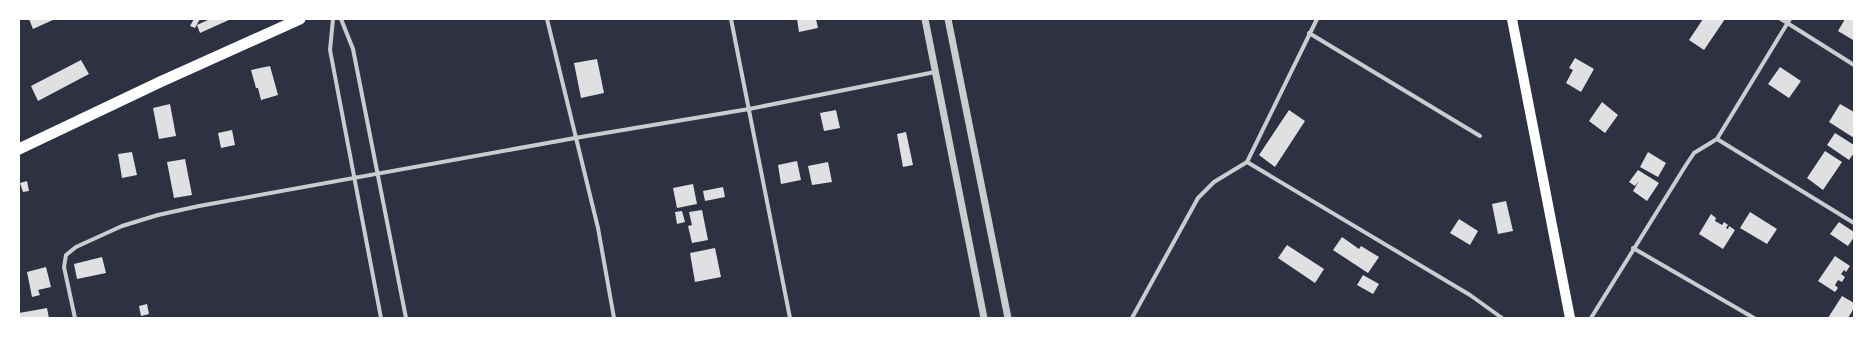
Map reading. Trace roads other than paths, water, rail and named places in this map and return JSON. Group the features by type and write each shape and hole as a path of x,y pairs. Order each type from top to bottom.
{"highway":[{"path":"19,149 160,82 300,19"}],"main road":[{"path":"1512,19 1570,318"}],"street":[{"path":"333,19 330,50 381,318"},
{"path":"341,19 353,49 406,318"},
{"path":"547,19 598,228 614,318"},
{"path":"731,19 790,318"},
{"path":"925,19 984,318"},
{"path":"948,19 1008,318"},
{"path":"1132,318 1198,198 1214,182 1247,162 1317,19"},
{"path":"1781,19 1789,21 1854,65"},
{"path":"1591,318 1694,154 1717,139 1789,21"},
{"path":"1309,33 1480,136"},
{"path":"74,318 64,267 66,255 76,247 122,226 158,215 354,177 749,109 935,72"},
{"path":"1717,139 1854,223"},
{"path":"1247,162 1470,295 1502,318"},
{"path":"1634,248 1754,318"}]}
